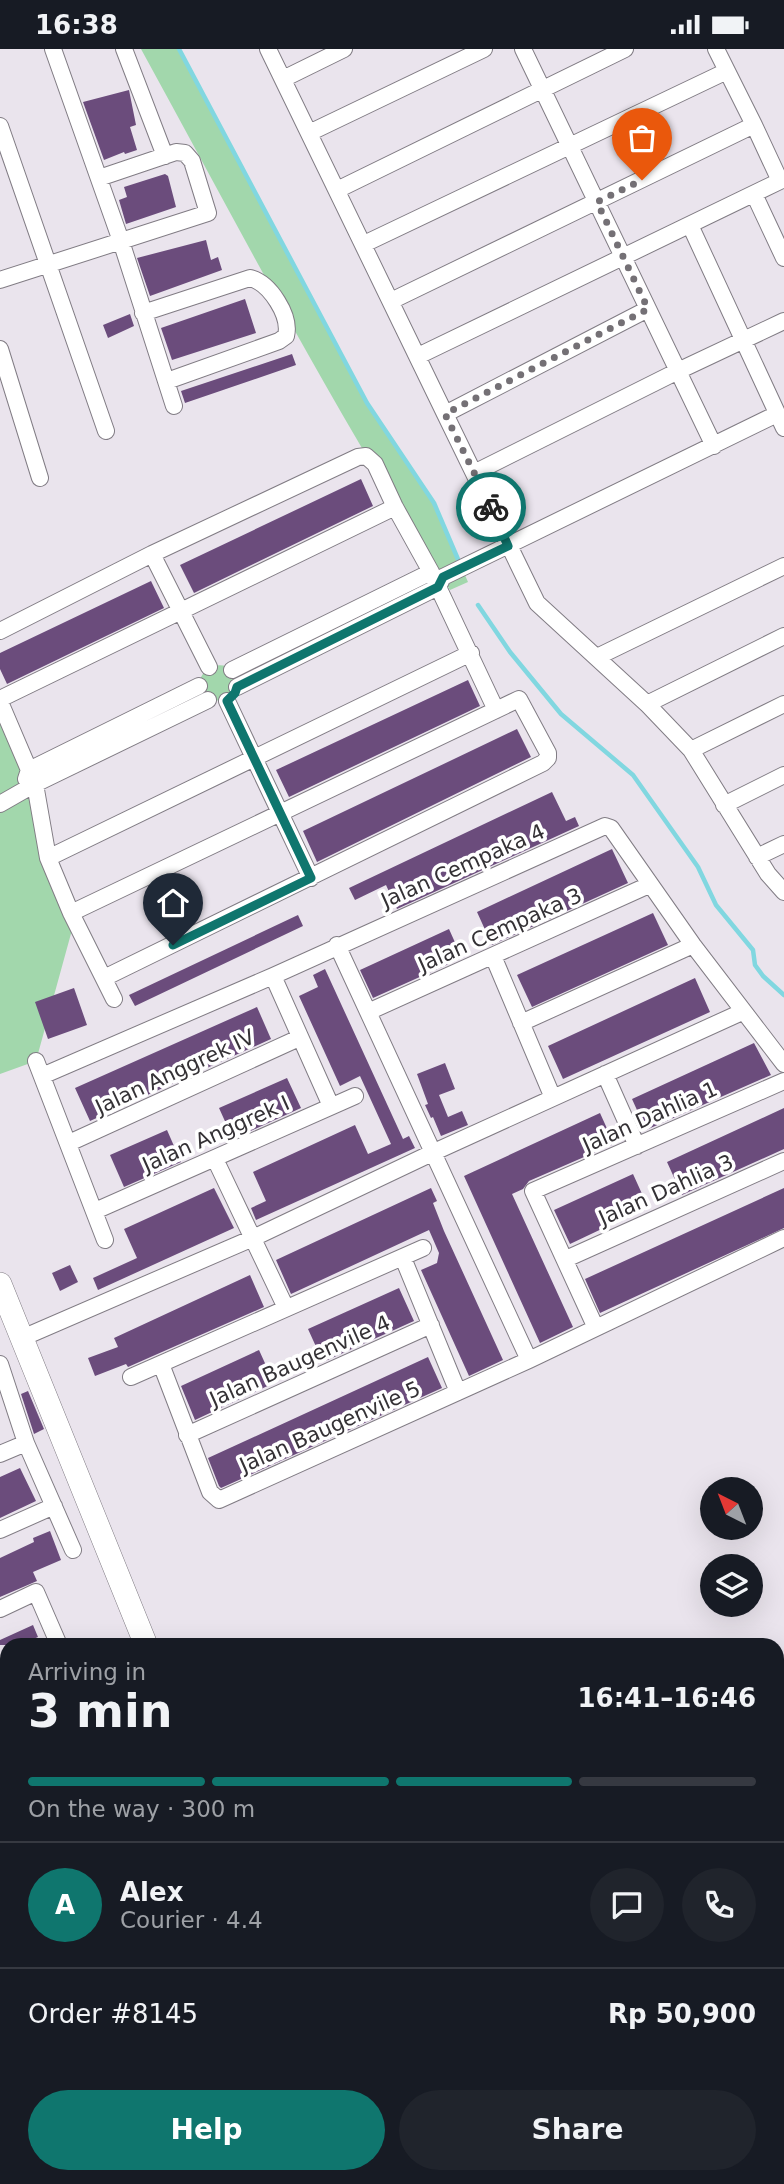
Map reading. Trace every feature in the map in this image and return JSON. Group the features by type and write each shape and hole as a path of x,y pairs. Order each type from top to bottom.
{"main road":[{"path":"0,1284 143,1638"}],"street":[{"path":"53,49 121,241 174,406"},
{"path":"124,49 165,156"},
{"path":"268,49 537,603 647,704 691,750 757,857 783,890"},
{"path":"283,79 344,49"},
{"path":"309,132 451,56 484,49"},
{"path":"523,49 714,446"},
{"path":"337,190 625,49"},
{"path":"418,356 780,181 716,49"},
{"path":"364,244 727,71"},
{"path":"391,301 754,125"},
{"path":"0,126 106,432"},
{"path":"0,280 208,213 189,157 181,152 99,178"},
{"path":"754,194 784,258"},
{"path":"232,670 438,579 714,446 781,421 690,225"},
{"path":"143,313 250,278 264,285 273,295 286,322 286,336 279,341 167,381"},
{"path":"445,414 648,309"},
{"path":"475,473 678,370 784,321"},
{"path":"0,349 40,478"},
{"path":"0,631 152,554 362,456 372,460 395,507 438,579 496,710"},
{"path":"114,999 71,913 48,858 28,782 0,700 395,507"},
{"path":"152,554 209,667"},
{"path":"597,657 784,566"},
{"path":"237,687 438,579"},
{"path":"647,704 784,636"},
{"path":"48,858 471,653"},
{"path":"218,664 227,666 237,678 235,693 227,701 218,703 208,700 202,694 199,686 201,674 209,667 218,664"},
{"path":"0,804 28,782 199,686"},
{"path":"71,913 519,699 548,753 548,758 311,878 104,978"},
{"path":"28,782 208,700"},
{"path":"227,701 311,878"},
{"path":"691,750 784,704"},
{"path":"724,805 784,775"},
{"name":"Jalan Cempaka 4","path":"42,1076 607,826 649,885"},
{"path":"757,857 784,844"},
{"path":"649,885 784,1065"},
{"name":"Jalan Cempaka 3","path":"368,1012 649,885"},
{"path":"337,945 529,1360"},
{"path":"522,1023 693,945"},
{"path":"493,956 553,1098"},
{"path":"273,976 331,1106"},
{"path":"73,1551 26,1443 0,1364 26,1346 253,1238 742,1011"},
{"name":"Jalan Anggrek IV","path":"69,1143 299,1038"},
{"path":"36,1061 105,1240"},
{"path":"605,1074 637,1146"},
{"name":"Jalan Dahlia 1","path":"566,1259 533,1191 784,1081"},
{"name":"Jalan Anggrek I","path":"95,1212 355,1095"},
{"path":"215,1159 286,1308"},
{"name":"Jalan Dahlia 3","path":"566,1259 784,1160"},
{"name":"Jalan Baugenvile 5","path":"187,1435 209,1492 219,1500 529,1360 784,1238"},
{"path":"131,1377 423,1248"},
{"path":"403,1258 458,1392"},
{"path":"566,1259 595,1327"},
{"name":"Jalan Baugenvile 4","path":"187,1435 431,1325"},
{"path":"161,1364 187,1435"},
{"path":"0,1454 26,1443"},
{"path":"0,1530 54,1506"},
{"path":"0,1608 36,1592 56,1638"}],"green space":[{"path":"141,49 179,49 367,403 434,503 468,582 450,590 408,524 290,323"},
{"path":"431,572 438,587 235,693 227,701 208,700 35,784 72,930 36,1061 0,1074 0,702 28,770 198,686 204,672 211,667 227,666"}],"building":[{"path":"129,90 136,125 130,127 137,150 104,160 83,102"},
{"path":"165,174 168,176 176,207 126,224 119,200 127,197 124,187"},
{"path":"206,240 211,260 218,257 222,270 150,296 137,258"},
{"path":"245,299 256,333 172,360 161,328"},
{"path":"130,314 134,326 108,338 103,325"},
{"path":"292,354 296,365 185,403 181,391"},
{"path":"361,479 373,506 194,593 180,565"},
{"path":"151,581 164,608 7,684 0,669 0,653"},
{"path":"468,680 480,706 289,797 276,770"},
{"path":"517,729 531,757 317,862 303,831"},
{"path":"552,792 566,821 575,817 579,826 397,909 386,885 355,900 349,888"},
{"path":"612,849 628,883 492,945 477,912"},
{"path":"653,913 668,945 532,1007 517,975"},
{"path":"298,915 303,926 135,1006 129,995"},
{"path":"449,929 462,958 373,998 360,970"},
{"path":"325,969 403,1139 409,1136 415,1148 256,1220 251,1208 266,1201 253,1172 355,1125 368,1154 391,1144 360,1076 340,1086 299,996 318,987 313,975"},
{"path":"695,978 710,1012 563,1079 548,1046"},
{"path":"74,988 87,1025 48,1039 35,1002"},
{"path":"257,1007 271,1039 90,1121 75,1088"},
{"path":"754,1043 771,1075 646,1130 632,1099"},
{"path":"445,1063 455,1089 439,1095 448,1117 462,1111 468,1125 441,1136 425,1105 428,1104 417,1074"},
{"path":"287,1078 301,1108 233,1139 219,1108"},
{"path":"784,1108 784,1149 682,1195 667,1162"},
{"path":"600,1113 614,1144 529,1181 523,1189 512,1194 573,1327 540,1343 464,1176"},
{"path":"167,1130 181,1162 124,1187 110,1155"},
{"path":"633,1174 648,1207 570,1244 554,1210"},
{"path":"214,1188 234,1228 98,1290 93,1278 137,1258 124,1229"},
{"path":"431,1188 437,1201 433,1203 444,1231 503,1360 469,1376 421,1270 437,1263 439,1253 429,1230 291,1294 276,1260"},
{"path":"784,1188 784,1228 600,1313 585,1279"},
{"path":"70,1265 78,1282 60,1291 52,1273"},
{"path":"250,1275 264,1307 128,1367 126,1364 95,1376 88,1358 118,1347 114,1338"},
{"path":"399,1288 414,1321 323,1362 308,1329"},
{"path":"259,1350 274,1383 195,1420 181,1386"},
{"path":"428,1357 442,1388 221,1488 219,1486 208,1458"},
{"path":"28,1391 44,1429 34,1434 21,1394"},
{"path":"20,1468 36,1501 0,1518 0,1477"},
{"path":"50,1531 61,1560 33,1572 37,1581 0,1597 0,1558"},
{"path":"33,1625 38,1637 36,1638 4,1638"}],"waterway":[{"path":"179,49 367,403 434,503 460,564"},
{"path":"478,605 510,652 561,714 633,775 698,867 716,905 753,950 755,965 784,995"}],"way so far":[{"path":"491,507 445,414 648,309 597,202 642,180"}],"route":[{"path":"173,945 311,878 227,701 237,687 438,587 443,577 508,546 491,507"}]}
